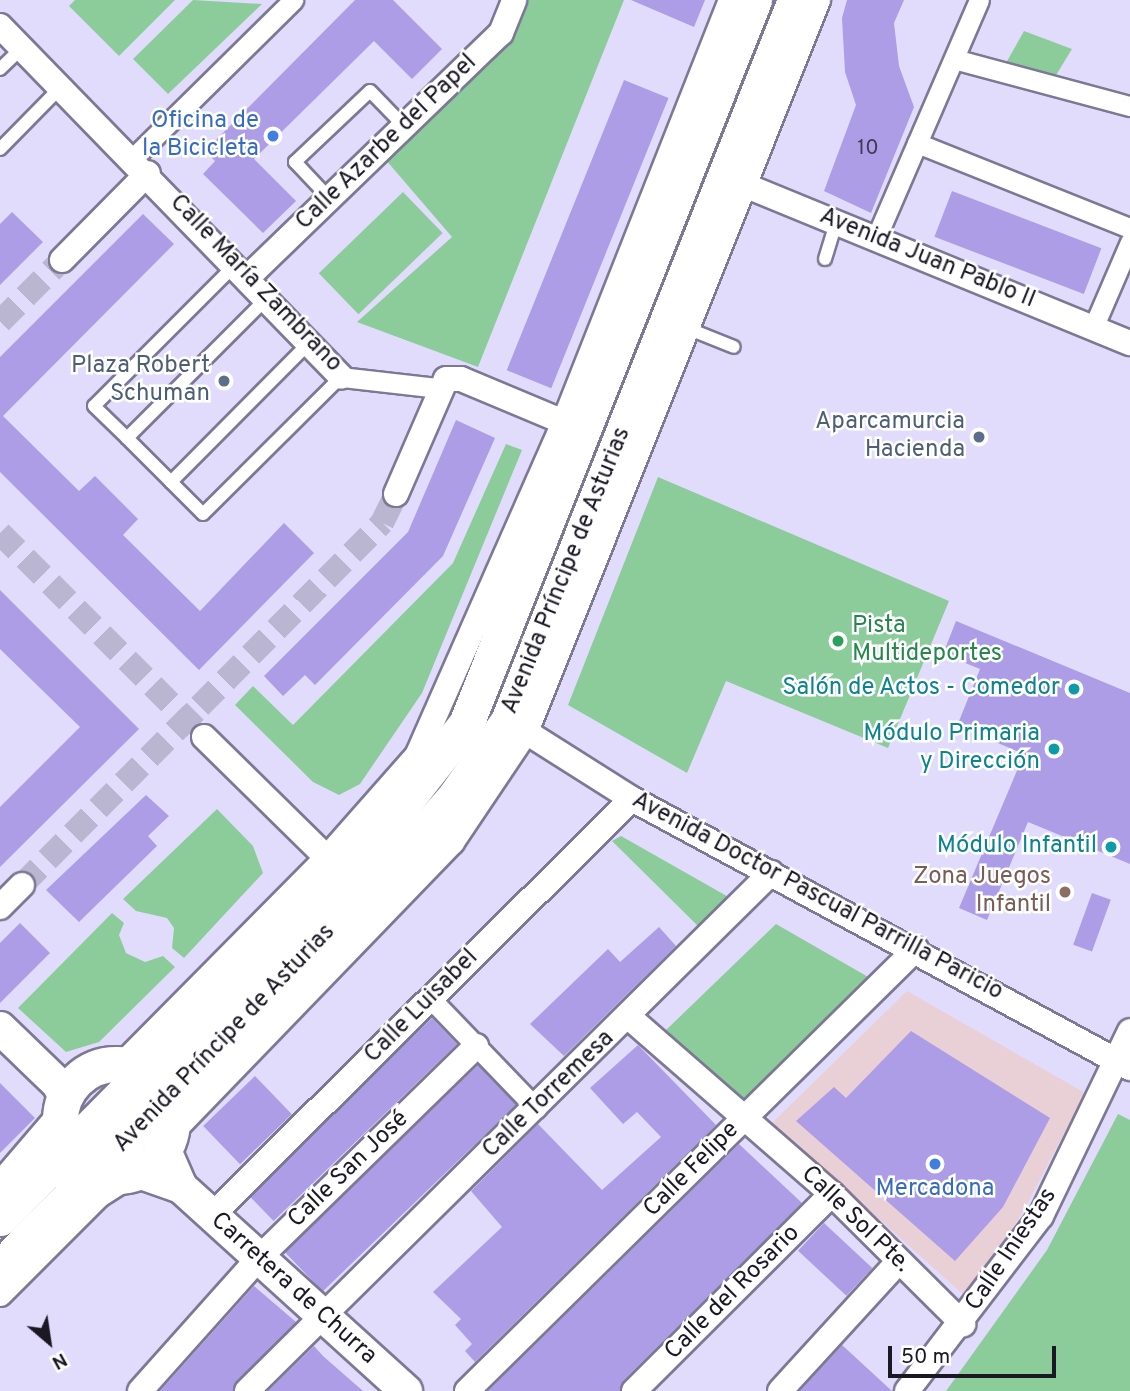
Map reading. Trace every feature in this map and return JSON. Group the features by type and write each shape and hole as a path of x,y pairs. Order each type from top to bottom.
{"main road":[{"name":"Avenida Príncipe de Asturias","path":"0,1268 95,1173 145,1078 373,842 466,724 754,0"},
{"name":"Avenida Príncipe de Asturias","path":"0,1218 68,1149 145,1078 381,880 517,727 736,181 795,0"},
{"path":"145,1078 167,1141 136,1173 95,1173 68,1149 64,1090 145,1078"}],"street":[{"path":"62,260 140,165 293,0"},
{"name":"Calle Azarbe del Papel","path":"241,272 330,199 501,33 514,0"},
{"path":"145,1078 327,858 417,755 564,422 731,0"},
{"path":"167,1141 452,842 517,727 690,329 736,181 818,0"},
{"path":"876,238 979,0"},
{"name":"Calle María Zambrano","path":"0,26 140,165 341,377 438,388 446,379 461,379 564,422"},
{"path":"954,59 1130,106"},
{"path":"917,144 1130,228"},
{"name":"Avenida Juan Pablo II","path":"736,181 1130,343"},
{"path":"1093,328 1130,242"},
{"path":"396,494 438,388"},
{"name":"Avenida Doctor Pascual Parrilla Paricio","path":"517,727 632,799 916,949 1124,1064"},
{"path":"204,737 327,858"},
{"name":"Calle Luisabel","path":"212,1215 632,799"},
{"name":"Calle Torremesa","path":"247,1391 322,1312 630,1018 771,873"},
{"path":"0,907 22,885"},
{"name":"Calle Felipe","path":"467,1391 916,949"},
{"path":"430,998 536,1108"},
{"name":"Calle Sol Pte.","path":"630,1018 832,1194 963,1324"},
{"path":"0,1028 64,1090 0,1184"},
{"name":"Calle Iniestas","path":"907,1391 963,1324 1041,1216 1124,1064 1130,1031"},
{"name":"Calle San José","path":"140,1391 260,1257 476,1046"},
{"name":"Carretera de Churra","path":"167,1141 180,1187"},
{"path":"0,1294 99,1195 136,1173"},
{"name":"Carretera de Churra","path":"136,1173 180,1187 322,1312 400,1389"},
{"name":"Calle del Rosario","path":"634,1391 832,1194"},
{"path":"780,1391 898,1262"}],"lane":[{"path":"0,69 22,47"},
{"path":"0,149 61,87"},
{"path":"330,199 295,162 370,91 405,127"},
{"path":"825,259 836,222"},
{"path":"241,272 94,406 203,514 341,377"},
{"path":"127,438 267,299"},
{"path":"690,329 734,347"},
{"path":"171,482 309,343"}],"shaded area":[{"path":"907,991 1085,1093 1023,1212 966,1297 772,1123"}],"green space":[{"path":"75,0 175,0 119,56 69,6"},
{"path":"193,0 262,4 168,94 133,59"},
{"path":"514,0 624,0 478,367 357,322 452,237 379,152"},
{"path":"1024,31 1072,49 1050,85 1006,63"},
{"path":"403,192 443,233 358,314 319,273"},
{"path":"506,444 522,450 422,693 360,784 339,795 313,782 235,705 253,686 293,725 453,563"},
{"path":"658,477 949,601 888,748 726,681 687,773 568,705"},
{"path":"217,809 253,846 263,873 184,958 172,948 174,928 167,918 136,911 123,899"},
{"path":"621,836 732,899 701,929 612,841"},
{"path":"112,913 124,923 119,935 126,953 145,962 163,956 175,967 99,1042 66,1052 18,1008"},
{"path":"776,924 870,978 739,1107 666,1030"},
{"path":"1118,1114 1130,1120 1130,1391 946,1391 1047,1250"}],"building":[{"path":"355,0 393,0 442,49 412,79 374,41 254,159 296,201 263,233 203,174 215,161 205,151"},
{"path":"631,0 705,0 694,27"},
{"path":"847,0 904,0 894,23 899,66 914,107 871,213 824,191 856,105 845,72 842,18"},
{"path":"624,80 669,98 551,388 507,370"},
{"path":"952,191 1101,248 1084,294 934,237"},
{"path":"12,212 43,242 0,285 0,224"},
{"path":"143,214 174,244 3,416 79,491 95,476 138,519 123,535 200,611 284,523 314,553 199,670 0,472 0,357"},
{"path":"456,420 495,438 443,556 315,685 305,675 283,696 264,676 408,532"},
{"path":"0,590 139,729 0,867 0,807 80,727 0,649"},
{"path":"956,621 1130,693 1130,864 1028,822 987,920 959,908 1024,754 957,726 980,669 943,654"},
{"path":"146,795 169,816 148,836 157,846 79,922 46,890"},
{"path":"1092,893 1111,900 1092,952 1073,945"},
{"path":"20,923 50,953 0,1003 0,943"},
{"path":"659,927 676,946 564,1056 530,1024 608,949 620,962"},
{"path":"432,1018 457,1044 274,1221 249,1195"},
{"name":"Mercadona","path":"911,1031 1050,1118 1003,1207 955,1261 796,1121 834,1087 846,1098"},
{"path":"638,1045 716,1125 475,1362 465,1351 472,1344 455,1325 461,1319 433,1292 502,1227 471,1191 538,1124 602,1190 661,1137 637,1112 623,1124 590,1088"},
{"path":"478,1065 516,1105 323,1291 284,1252"},
{"path":"255,1076 292,1114 240,1164 203,1126"},
{"path":"0,1083 35,1118 0,1153"},
{"path":"739,1144 802,1203 624,1380 620,1391 488,1391"},
{"path":"824,1223 872,1268 846,1296 798,1251"},
{"path":"254,1286 296,1322 233,1391 160,1391"},
{"path":"842,1345 892,1391 800,1391"},
{"path":"314,1346 323,1356 363,1391 268,1391"}],"tunnel":[{"path":"0,322 62,260"},
{"path":"22,885 382,523 396,494"},
{"path":"0,533 198,731"}],"place":[{"name":"Oficina de la Bicicleta","path":"273,136"},
{"name":"Plaza Robert Schuman","path":"224,381"},
{"name":"Aparcamurcia Hacienda","path":"979,437"},
{"name":"Pista Multideportes","path":"838,641"},
{"name":"Salón de Actos - Comedor","path":"1074,689"},
{"name":"Módulo Primaria y Dirección","path":"1054,749"},
{"name":"Módulo Infantil","path":"1111,847"},
{"name":"Zona Juegos Infantil","path":"1065,892"},
{"name":"Mercadona","path":"935,1164"}]}
